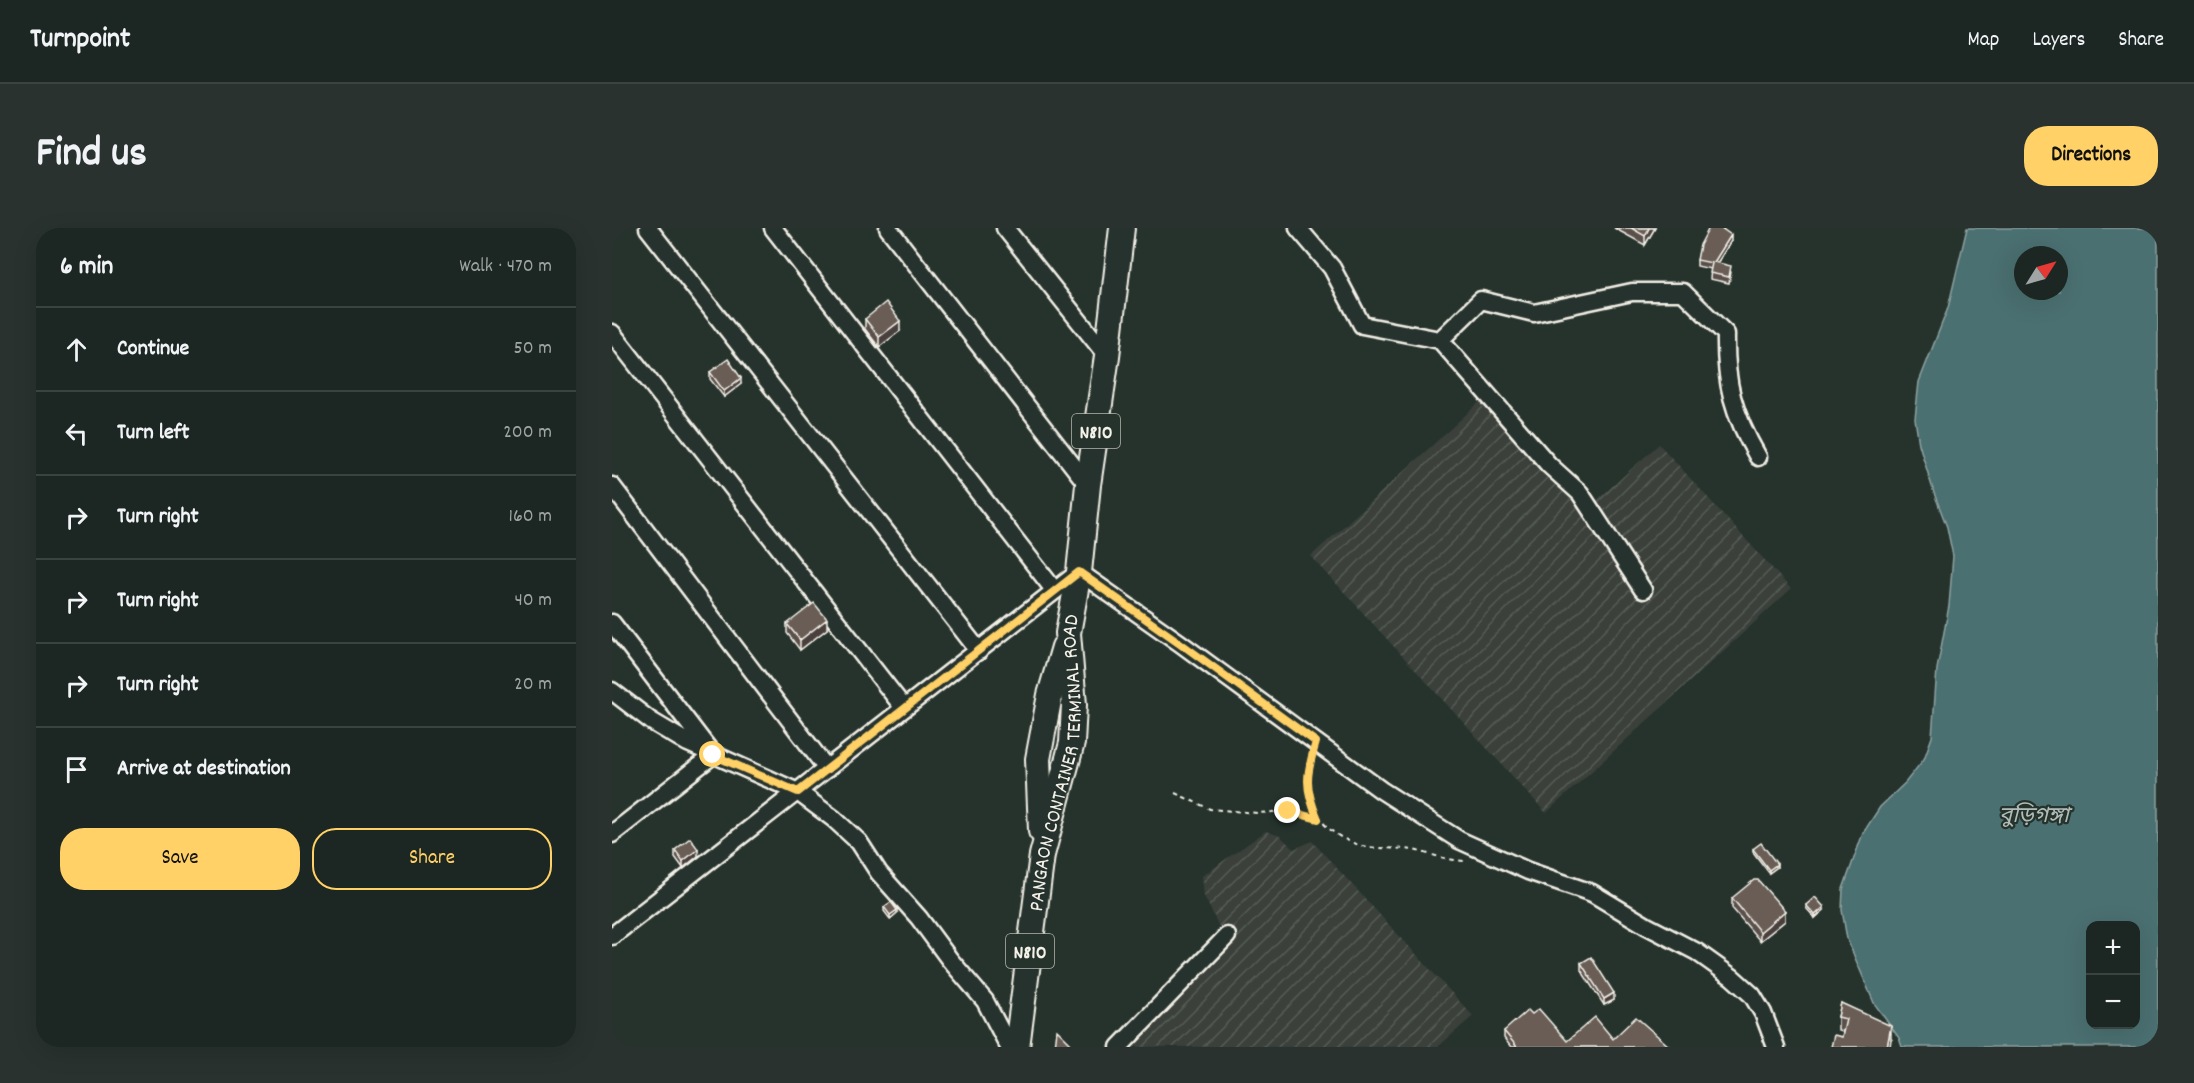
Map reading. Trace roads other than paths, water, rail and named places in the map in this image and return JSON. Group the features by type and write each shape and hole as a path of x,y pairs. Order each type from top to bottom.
{"highway":[{"name":"PANGAON CONTAINER TERMINAL ROAD","path":"1017,1047 1042,855 1038,759 1050,695 1068,633 1079,572 1088,485 1107,356 1122,228"}],"street":[{"path":"648,228 979,651"},
{"path":"773,228 1055,591"},
{"path":"888,228 1088,485"},
{"path":"1005,228 1107,356"},
{"path":"1298,228 1332,268 1362,325 1440,340 1549,465 1580,493 1643,590"},
{"path":"1440,340 1481,300 1534,314 1632,292 1683,292 1726,334 1725,364 1732,399 1742,429 1758,457"},
{"path":"612,333 904,708"},
{"path":"612,486 827,769"},
{"path":"612,936 1079,572 1381,790 1459,840 1528,871 1592,893 1647,926 1697,952 1732,977 1752,995 1763,1013 1776,1047"},
{"path":"612,623 713,755"},
{"path":"612,691 651,721 688,743 798,792 834,819 859,842 879,873 919,918 950,960 985,1001 1009,1047"},
{"path":"613,831 713,755"},
{"path":"1119,1047 1227,936"}],"water":[{"name":"বুড়িগঙ্গা","path":"1967,228 2158,228 2158,1047 1902,1047 1899,1038 1874,1003 1847,939 1842,910 1843,889 1863,833 1880,807 1905,783 1924,759 1932,737 1937,669 1949,606 1953,556 1947,527 1919,444 1915,419 1919,382 1948,308"}]}
